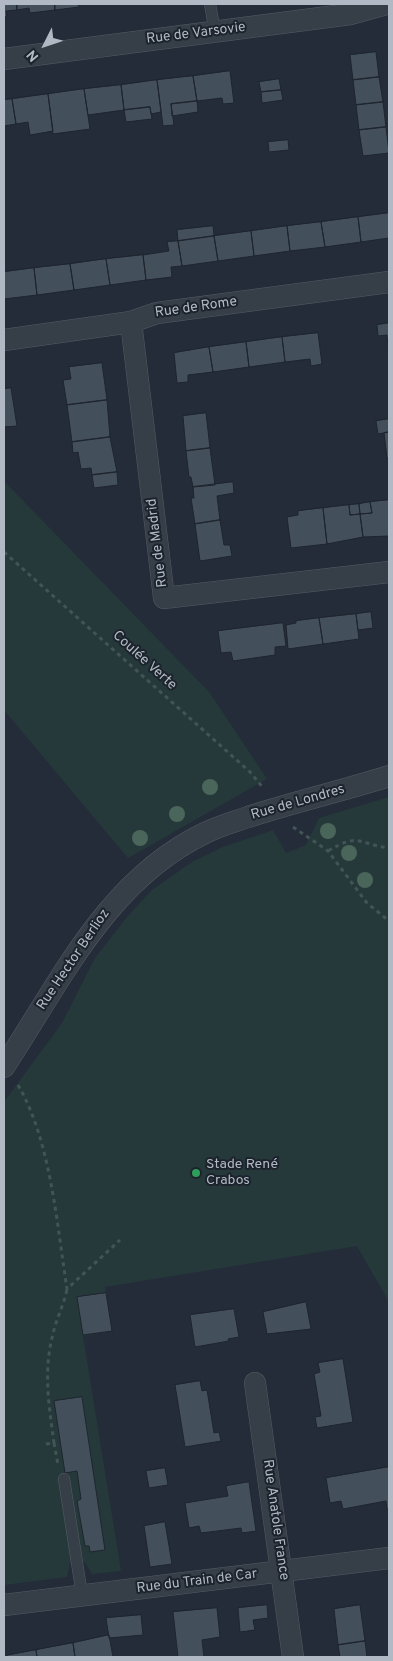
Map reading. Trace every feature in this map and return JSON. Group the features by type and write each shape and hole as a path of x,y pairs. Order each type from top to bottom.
{"street":[{"name":"Rue de Varsovie","path":"4,59 351,14 387,4"},
{"name":"Rue de Rome","path":"4,340 131,322 157,312 389,282"},
{"name":"Rue de Madrid","path":"131,322 164,598 389,572"},
{"name":"Rue de Londres","path":"207,832 274,808 389,776"},
{"name":"Rue Hector Berlioz","path":"9,1074 70,962 111,906 167,856 207,832"},
{"name":"Rue Anatole France","path":"256,1383 293,1657"},
{"name":"Rue du Train de Car","path":"4,1605 389,1558"}],"lane":[{"path":"210,4 215,32"},
{"path":"64,1479 82,1595"}],"path":[{"name":"Coulée Verte","path":"4,552 250,772 265,791"},
{"path":"286,824 311,838 328,851 367,903 389,921"},
{"path":"328,851 344,842 353,840 389,848"},
{"path":"9,1074 32,1114 52,1194 68,1289 63,1308 53,1332 48,1356 47,1396 54,1443 46,1444"},
{"path":"68,1289 120,1240"}],"shaded area":[{"path":"4,481 209,692 267,779 128,858 4,710"},
{"name":"Stade René Crabos","path":"389,797 389,1302 357,1246 105,1287 112,1331 83,1336 121,1571 92,1574 85,1562 70,1563 67,1577 4,1585 4,1102 62,1023 95,958 127,917 152,890 192,862 223,847 273,830 286,853 306,845 319,818"}],"building":[{"path":"4,4 17,4 17,10 6,11 7,16 4,17"},
{"path":"17,4 55,4 55,10 30,13 29,8 17,10"},
{"path":"55,4 78,4 79,7 55,10"},
{"path":"376,52 379,77 353,80 350,55"},
{"path":"230,71 234,103 223,104 222,98 197,101 193,76"},
{"path":"193,76 197,101 171,104 174,125 163,126 157,80"},
{"path":"379,77 383,102 356,105 353,80"},
{"path":"279,79 281,90 261,92 259,82"},
{"path":"157,80 161,112 151,114 150,107 124,110 121,85"},
{"path":"121,85 124,110 88,115 84,89"},
{"path":"84,89 90,129 53,134 48,94"},
{"path":"281,90 283,100 262,103 261,92"},
{"path":"48,94 53,131 30,135 28,122 16,124 12,99"},
{"path":"12,99 16,124 4,126 4,100"},
{"path":"197,101 198,112 172,116 171,104"},
{"path":"383,102 386,127 359,130 356,105"},
{"path":"150,107 152,119 126,122 124,110"},
{"path":"386,127 389,153 363,156 359,130"},
{"path":"288,140 289,150 269,152 268,142"},
{"path":"389,213 389,238 361,242 358,217"},
{"path":"358,217 361,242 325,247 321,222"},
{"path":"321,222 325,247 290,251 287,226"},
{"path":"213,226 214,236 178,241 177,230"},
{"path":"287,226 290,251 254,256 251,231"},
{"path":"251,231 254,256 218,261 214,236"},
{"path":"214,236 218,261 182,266 178,241"},
{"path":"178,241 182,266 171,267 172,277 146,280 143,255 169,251 167,242"},
{"path":"143,255 146,280 110,285 106,259"},
{"path":"106,259 110,285 74,290 70,264"},
{"path":"70,264 74,290 37,295 34,268"},
{"path":"34,268 37,295 4,299 4,272"},
{"path":"389,323 389,359 387,335 378,336 377,325"},
{"path":"318,333 322,364 311,366 310,359 285,362 282,337"},
{"path":"282,337 285,362 249,367 246,342"},
{"path":"246,342 249,367 213,372 209,347"},
{"path":"209,347 213,372 188,375 188,382 177,383 174,353"},
{"path":"102,363 107,400 67,405 63,380 71,379 69,367"},
{"path":"11,388 17,426 4,427 4,389"},
{"path":"107,400 110,437 72,442 67,405"},
{"path":"206,413 210,448 186,451 183,416"},
{"path":"389,419 389,432 378,434 376,421"},
{"path":"389,432 389,458 387,458 384,433"},
{"path":"110,437 117,472 92,475 91,468 81,469 78,452 73,453 72,442"},
{"path":"210,448 215,485 193,487 191,477 189,477 186,451"},
{"path":"117,472 118,485 94,488 92,475"},
{"path":"233,482 234,493 217,496 220,520 195,524 191,498 194,498 193,487"},
{"path":"389,500 389,536 363,537 360,514 372,513 370,502"},
{"path":"370,502 372,513 360,514 359,504"},
{"path":"359,504 360,514 350,515 349,505"},
{"path":"349,505 350,515 360,514 363,537 327,544 323,508"},
{"path":"323,508 327,544 291,548 287,517 298,515 298,511"},
{"path":"220,520 224,545 230,545 232,556 200,561 195,524"},
{"path":"371,612 373,628 358,630 356,614"},
{"path":"356,614 359,639 323,644 319,618"},
{"path":"319,618 323,644 288,649 286,625 296,623 296,621"},
{"path":"283,623 286,646 275,647 275,655 233,661 231,652 221,653 218,631"},
{"path":"106,1293 112,1331 83,1335 77,1297"},
{"path":"306,1302 311,1329 267,1334 263,1312"},
{"path":"234,1309 239,1337 228,1339 229,1341 195,1347 190,1315"},
{"path":"343,1359 353,1422 317,1428 315,1417 321,1416 314,1374 320,1372 318,1363"},
{"path":"200,1381 202,1391 207,1390 214,1433 219,1432 221,1441 185,1447 175,1385"},
{"path":"82,1397 105,1550 90,1552 89,1546 85,1546 77,1501 81,1499 77,1471 65,1473 54,1401"},
{"path":"389,1467 389,1509 387,1509 386,1501 343,1509 341,1501 330,1503 326,1478"},
{"path":"165,1468 168,1485 149,1488 146,1471"},
{"path":"249,1482 256,1531 242,1533 241,1528 201,1533 199,1526 189,1528 185,1503 228,1496 226,1486"},
{"path":"165,1522 172,1564 150,1567 144,1526"},
{"path":"267,1605 268,1618 253,1620 255,1630 240,1632 238,1608"},
{"path":"360,1605 365,1641 338,1645 334,1609"},
{"path":"217,1608 220,1637 202,1640 204,1657 178,1657 173,1612"},
{"path":"141,1615 143,1635 109,1638 106,1618"},
{"path":"109,1635 113,1657 75,1657 73,1643"},
{"path":"365,1641 367,1657 340,1657 338,1645"},
{"path":"73,1643 75,1657 37,1657 36,1650"},
{"path":"36,1650 37,1657 4,1657 4,1656"}],"place":[{"name":"Stade René Crabos","path":"196,1173"}]}
